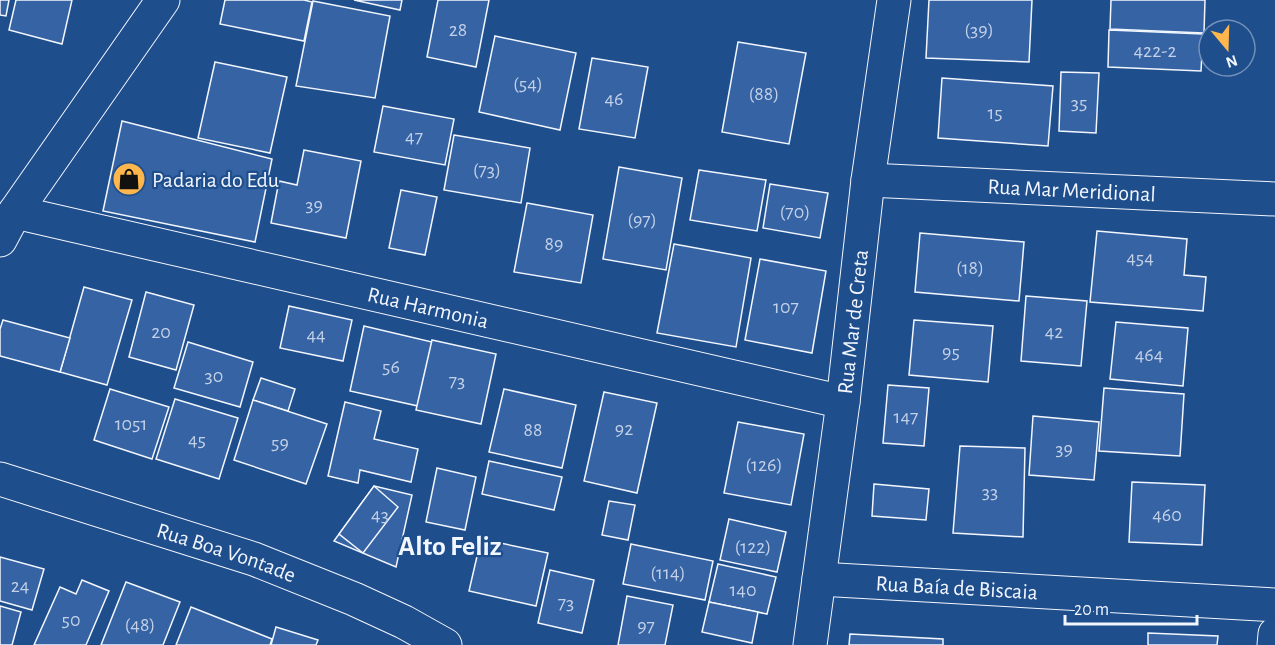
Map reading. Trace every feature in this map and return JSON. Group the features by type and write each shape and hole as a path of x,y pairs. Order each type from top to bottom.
{"street":[{"path":"8,226 163,0"},
{"name":"Rua Mar de Creta","path":"810,645 843,402 888,1"},
{"name":"Rua Mar Meridional","path":"868,180 1275,199"},
{"name":"Rua Harmonia","path":"8,226 843,402"},
{"name":"Rua Boa Vontade","path":"0,479 254,559 354,599 404,622 445,645"},
{"name":"Rua Baía de Biscaia","path":"819,579 1275,605"},
{"path":"1274,645 1275,634"}],"building":[{"path":"0,0 9,0 6,16 0,15"},
{"path":"16,0 72,0 62,44 9,30"},
{"path":"225,0 304,0 312,2 304,41 220,24"},
{"path":"354,0 402,0 400,10"},
{"path":"438,0 489,0 476,67 427,57"},
{"path":"929,0 1032,0 1029,62 926,58"},
{"path":"1111,0 1205,0 1204,18 1197,18 1197,33 1110,29"},
{"path":"313,1 390,16 375,98 296,86"},
{"path":"1109,30 1197,34 1197,71 1108,67"},
{"path":"495,36 576,53 560,130 479,112"},
{"path":"738,42 806,53 789,144 722,132"},
{"path":"592,58 648,67 635,138 579,129"},
{"path":"215,62 287,77 270,153 198,138"},
{"path":"1061,72 1099,73 1096,133 1059,131"},
{"path":"942,78 1053,86 1048,146 938,138"},
{"path":"383,106 454,119 445,165 374,152"},
{"path":"122,121 272,159 255,242 103,211"},
{"path":"454,135 530,148 521,203 444,190"},
{"path":"304,150 361,161 346,238 271,223 279,181 297,185"},
{"path":"619,167 682,178 666,270 603,259"},
{"path":"699,170 766,180 757,231 690,220"},
{"path":"770,184 828,193 820,238 763,228"},
{"path":"401,190 437,197 425,255 389,248"},
{"path":"527,203 593,215 581,283 514,272"},
{"path":"1097,231 1187,239 1184,275 1206,277 1203,311 1090,302"},
{"path":"920,233 1024,242 1019,301 915,292"},
{"path":"674,244 751,258 736,347 657,333"},
{"path":"760,259 826,271 812,353 745,340"},
{"path":"84,287 132,300 107,385 60,372"},
{"path":"146,292 194,305 176,370 129,357"},
{"path":"1026,296 1087,301 1081,366 1021,361"},
{"path":"289,306 352,320 343,361 280,348"},
{"path":"3,320 70,338 60,372 0,356 0,329"},
{"path":"914,320 993,326 988,382 909,375"},
{"path":"1116,322 1188,328 1183,386 1110,379"},
{"path":"364,326 432,342 418,406 350,391"},
{"path":"432,340 496,354 481,424 416,410"},
{"path":"188,342 253,362 240,407 174,388"},
{"path":"261,378 295,389 288,411 253,400"},
{"path":"888,385 929,388 924,446 883,443"},
{"path":"1104,388 1184,394 1180,456 1099,451"},
{"path":"110,389 169,407 152,459 94,440"},
{"path":"504,389 576,405 562,468 489,452"},
{"path":"604,392 657,403 637,493 584,481"},
{"path":"175,399 238,418 219,479 156,459"},
{"path":"253,400 327,424 306,484 234,460"},
{"path":"345,402 381,411 374,439 418,449 411,482 360,470 358,483 328,476"},
{"path":"1033,416 1099,422 1094,480 1029,475"},
{"path":"738,422 804,434 791,505 724,493"},
{"path":"960,446 1025,448 1023,537 953,533"},
{"path":"489,461 562,477 554,510 482,494"},
{"path":"437,468 476,477 465,530 426,522"},
{"path":"1132,482 1205,485 1202,545 1129,542"},
{"path":"874,484 929,489 926,520 872,516"},
{"path":"374,486 412,495 396,567 334,541"},
{"path":"374,486 398,507 363,553 339,534"},
{"path":"609,501 635,505 628,540 602,535"},
{"path":"729,519 786,532 777,572 720,560"},
{"path":"481,539 548,553 536,606 469,591"},
{"path":"631,544 713,561 705,600 623,584"},
{"path":"0,557 44,569 32,610 0,601"},
{"path":"718,564 776,577 767,614 709,602"},
{"path":"550,570 594,580 582,633 538,623"},
{"path":"82,580 109,591 86,645 34,645 60,587 76,594"},
{"path":"126,582 180,602 163,645 101,645"},
{"path":"627,596 673,605 665,645 618,645"},
{"path":"709,602 758,612 752,643 702,632"},
{"path":"0,606 21,612 12,645 0,645"},
{"path":"191,607 272,639 270,645 176,645"},
{"path":"276,627 318,640 316,645 271,645"},
{"path":"1148,633 1218,636 1217,645 1148,645"},
{"path":"850,634 943,639 943,645 849,645"}],"place":[{"name":"Padaria do Edu","path":"129,179"}],"district":[{"name":"Alto Feliz","path":"450,545"}]}
